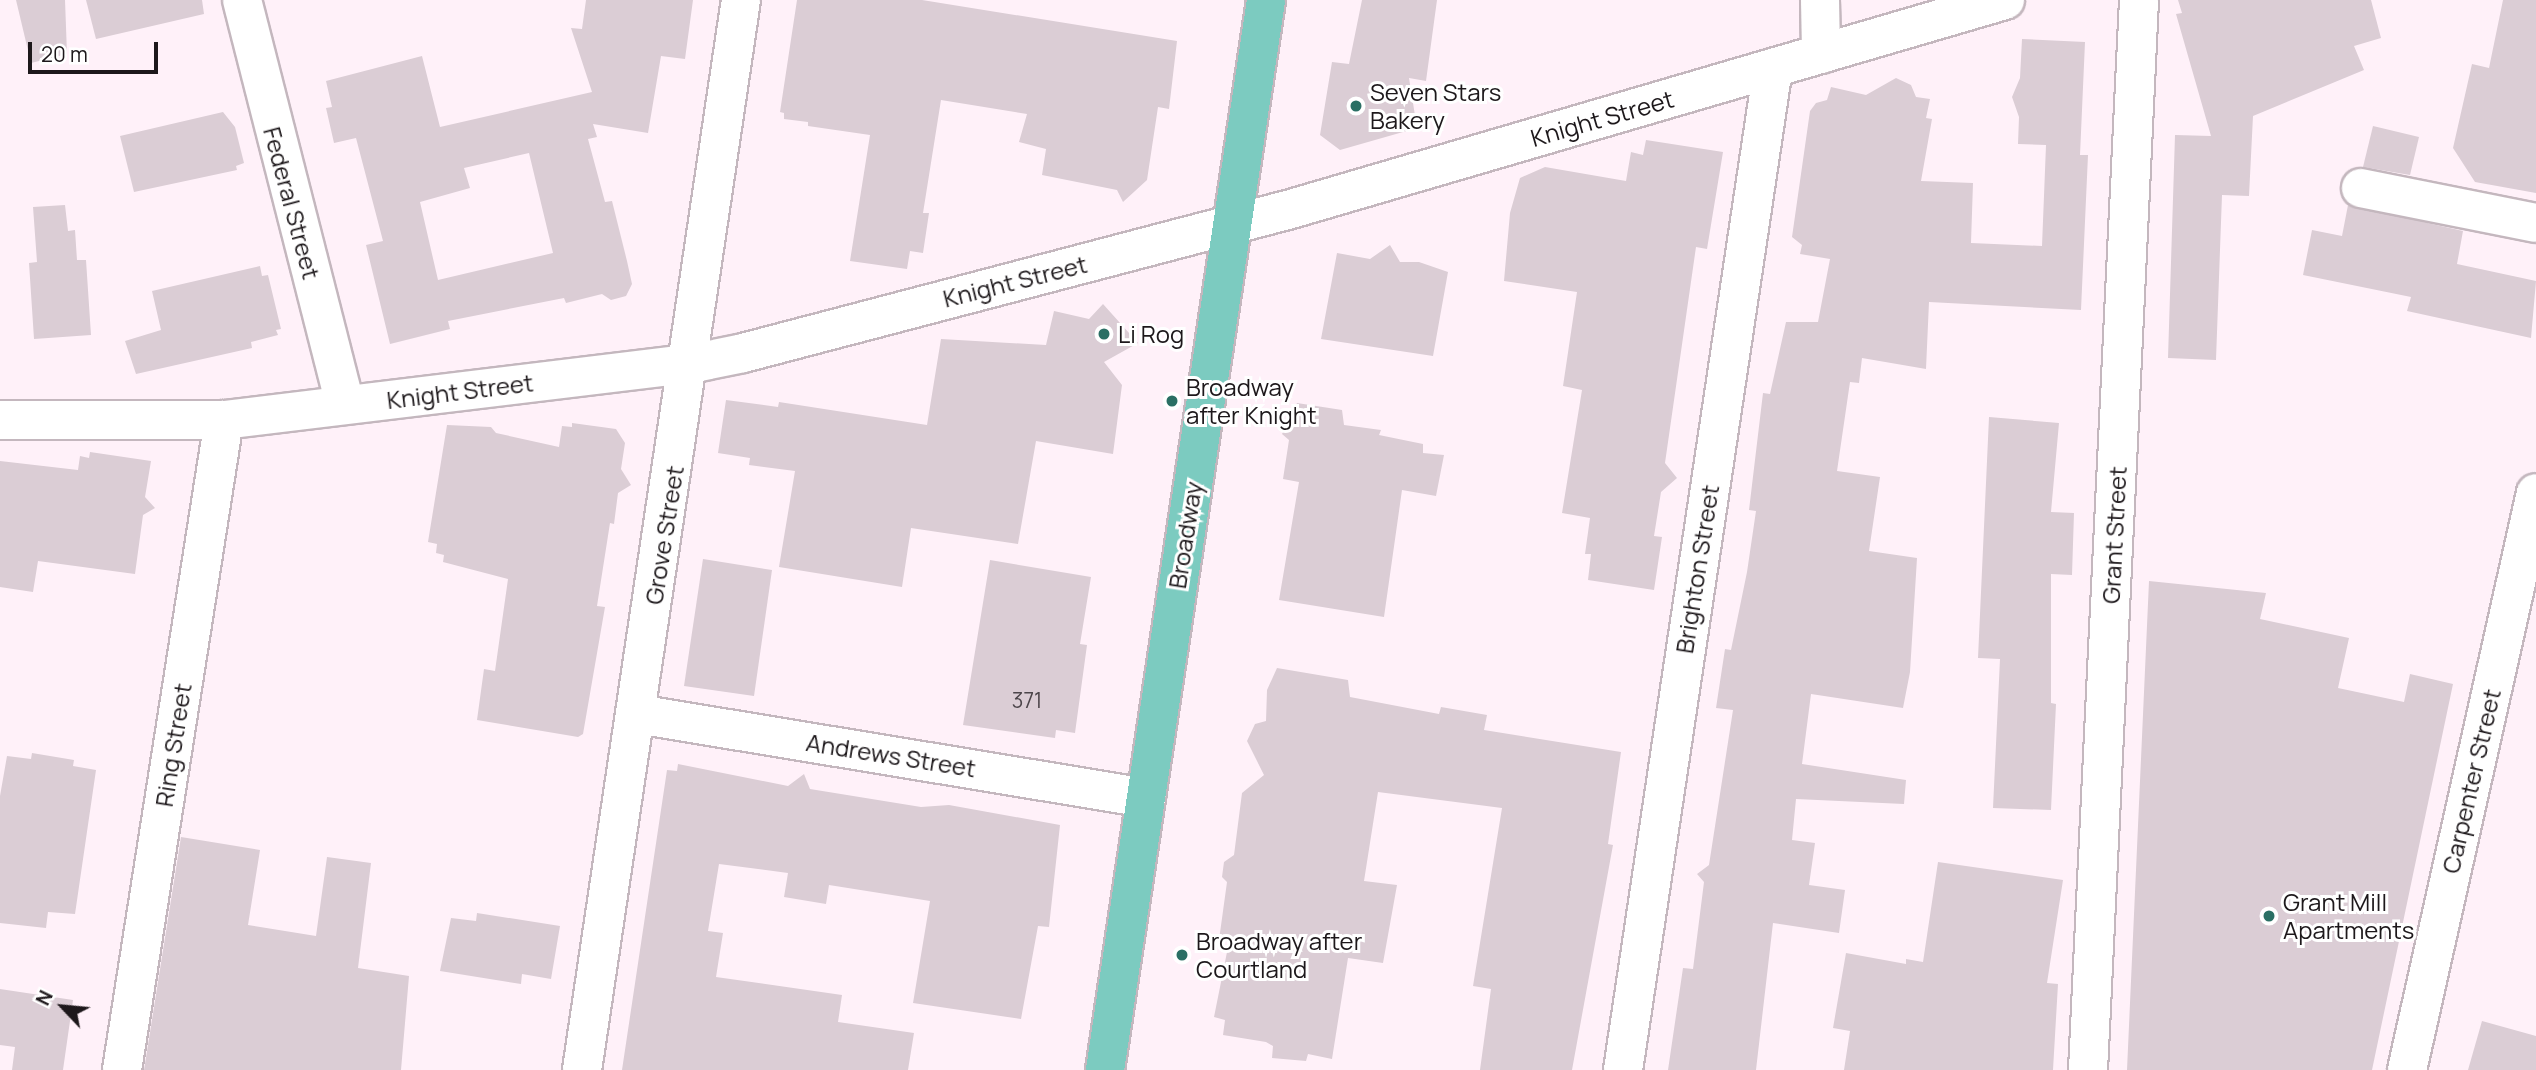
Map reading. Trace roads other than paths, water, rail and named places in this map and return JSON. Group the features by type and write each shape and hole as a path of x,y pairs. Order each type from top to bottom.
{"main road":[{"name":"Broadway","path":"1105,1070 1266,0"}],"street":[{"name":"Federal Street","path":"242,0 345,404"},
{"name":"Grove Street","path":"582,1070 690,364 741,0"},
{"path":"1820,0 1821,54"},
{"name":"Knight Street","path":"0,420 224,420 690,364 1232,225 2005,0"},
{"name":"Grant Street","path":"2088,1070 2139,0"},
{"name":"Brighton Street","path":"1623,1070 1773,68"},
{"path":"2361,188 2536,223"},
{"name":"Ring Street","path":"122,1070 224,420"},
{"name":"Carpenter Street","path":"2407,1070 2536,493"},
{"name":"Andrews Street","path":"636,714 1146,798"}],"place":[{"name":"Seven Stars Bakery","path":"1356,106"},
{"name":"Li Rog","path":"1104,334"},
{"name":"Broadway after Knight","path":"1172,401"},
{"name":"Grant Mill Apartments","path":"2269,916"},
{"name":"Broadway after Courtland","path":"1182,955"}]}
